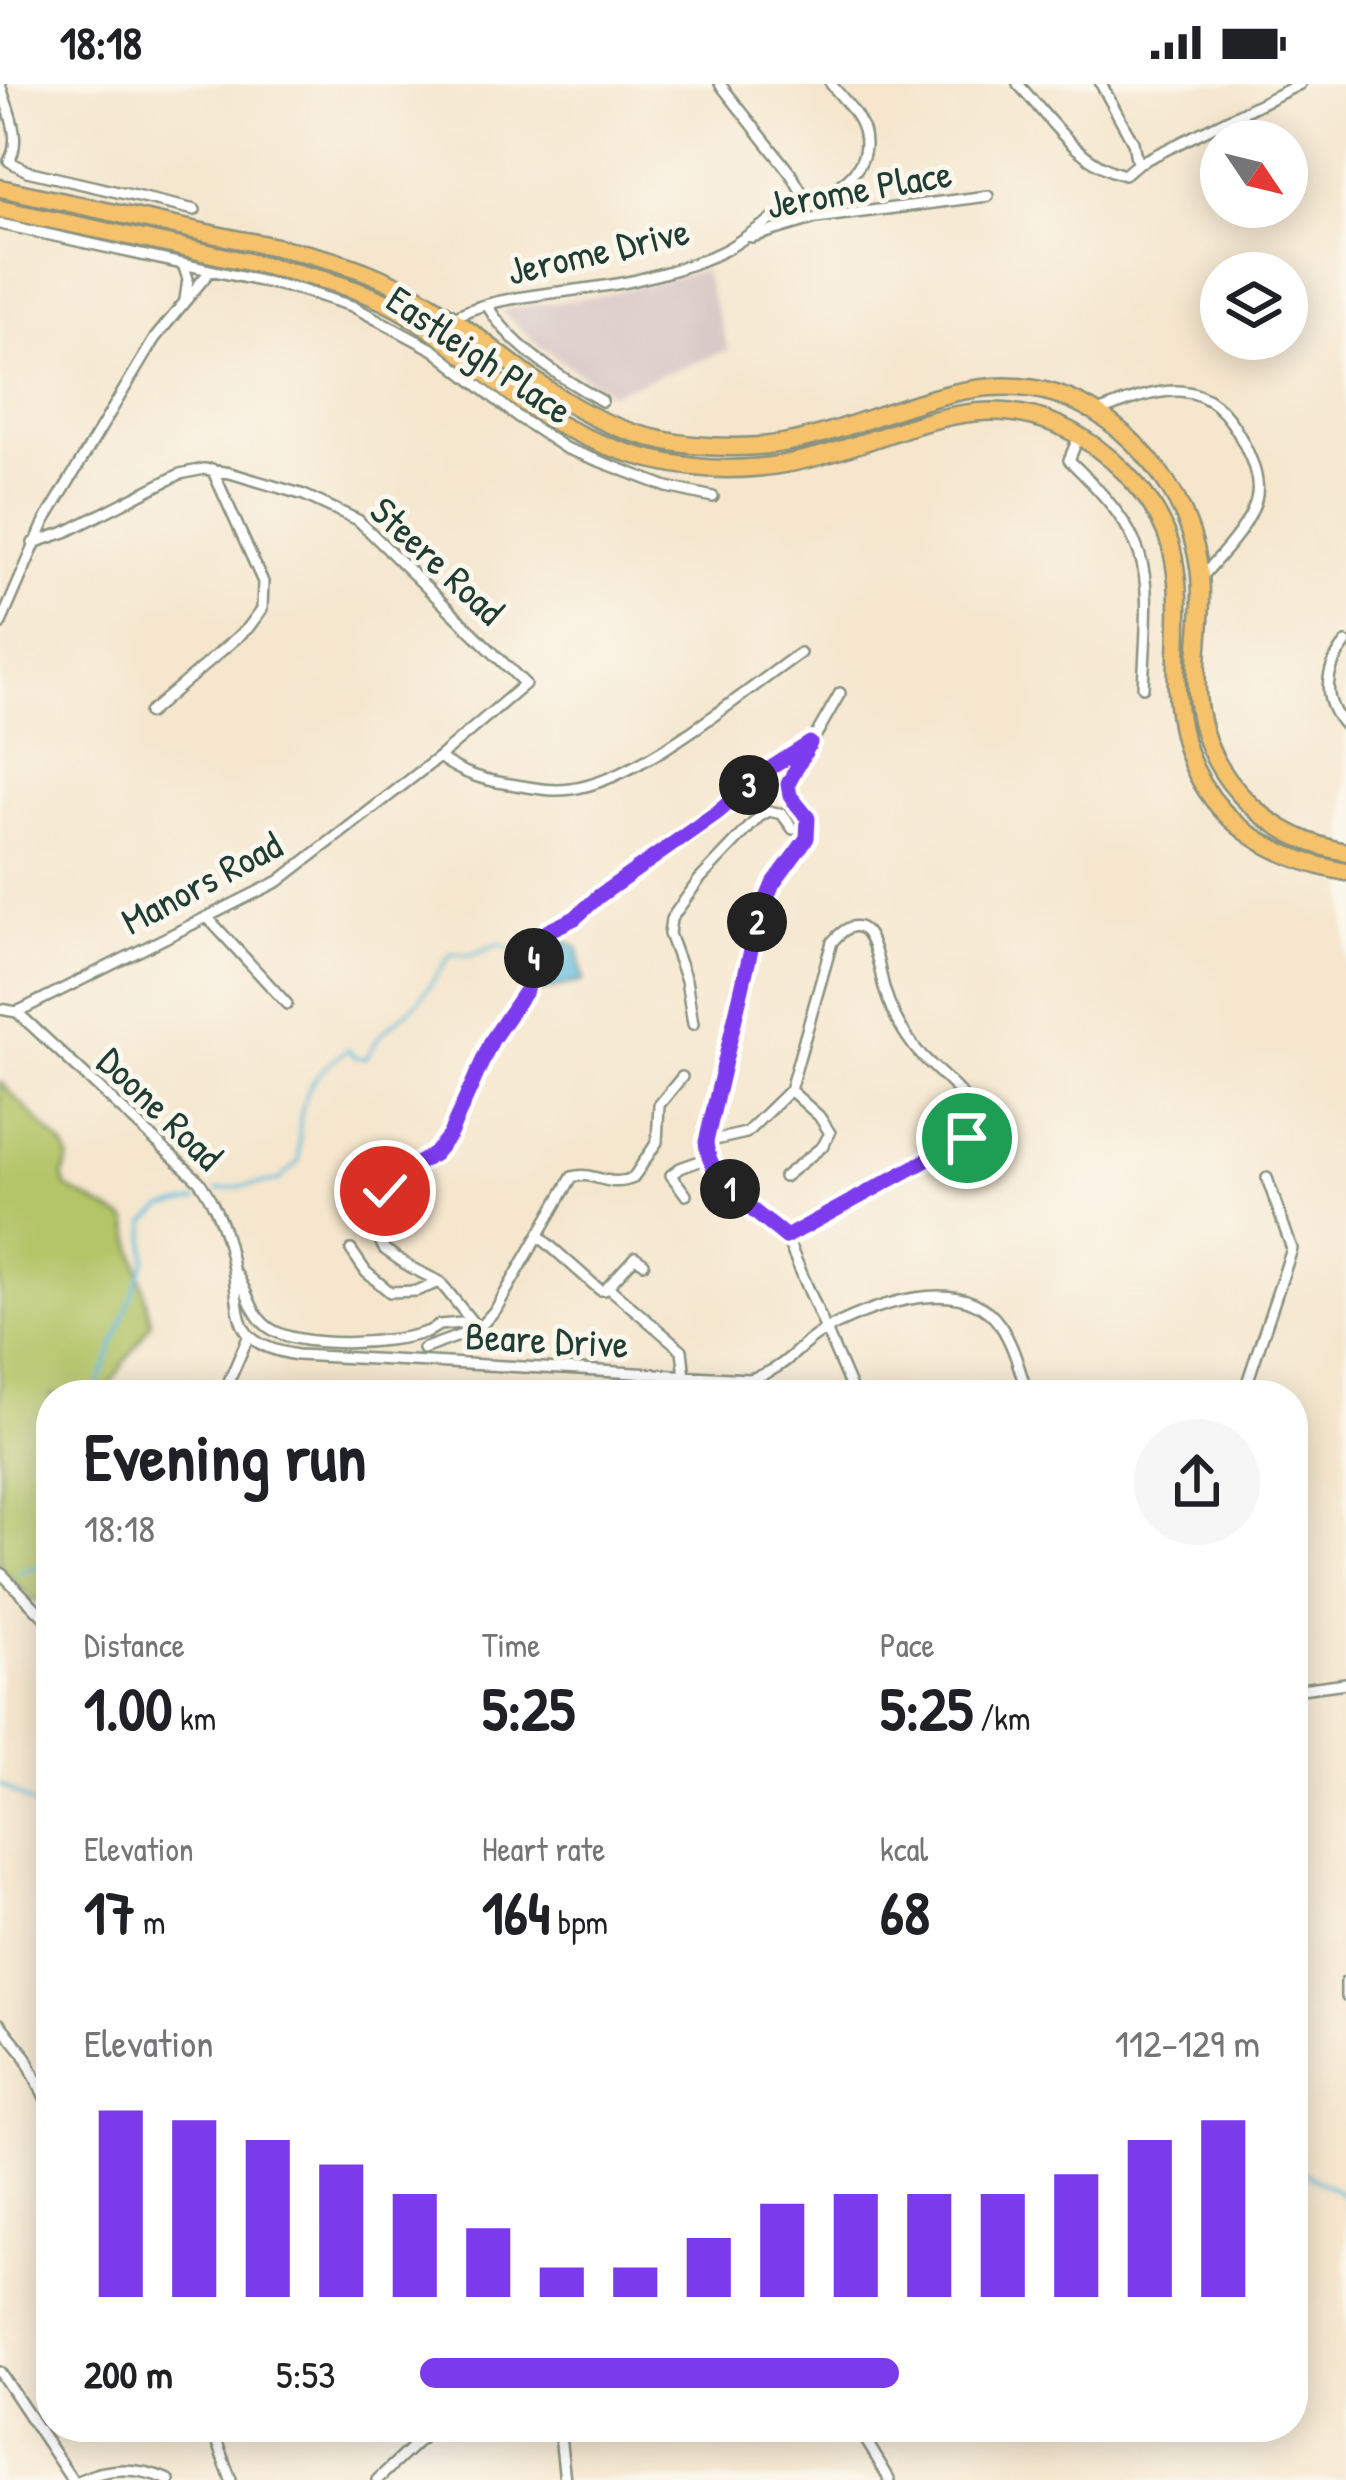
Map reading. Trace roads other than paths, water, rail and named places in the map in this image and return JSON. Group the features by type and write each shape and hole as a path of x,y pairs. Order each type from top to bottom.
{"highway":[{"path":"0,188 349,265 409,291 572,408 628,432 674,443 729,447 785,443 943,393 992,387 1036,391 1095,413 1135,443 1186,518 1201,580 1199,711 1222,769 1243,797 1275,826 1311,844 1346,852"},
{"path":"0,209 244,261 361,292 426,327 552,421 642,457 694,467 757,467 819,457 941,416 980,410 1042,419 1079,436 1137,486 1170,542 1178,580 1181,734 1207,791 1238,826 1277,853 1346,872"}],"street":[{"path":"0,84 16,146 5,161 26,171 195,210"},
{"path":"720,84 808,201"},
{"name":"Jerome Drive","path":"451,319 487,305 643,279 709,257 848,180 860,161 862,129 832,84"},
{"path":"1018,84 1060,133 1103,167 1124,175 1136,164 1300,84"},
{"path":"1101,84 1125,125 1136,164"},
{"name":"Jerome Place","path":"741,240 816,218 988,196"},
{"name":"Eastleigh Place","path":"0,224 302,290 352,306 434,350 565,448 667,487 713,497"},
{"path":"182,264 188,280 183,305"},
{"path":"0,625 33,543 139,363 210,271"},
{"path":"202,285 230,275"},
{"path":"487,305 519,342 602,401"},
{"path":"1095,413 1180,392 1210,398 1229,416 1253,464 1256,498 1247,519 1201,580"},
{"path":"1079,436 1069,460 1120,512 1145,568 1143,687"},
{"path":"33,543 66,532 180,474 212,469 264,589 257,617 149,713"},
{"name":"Steere Road","path":"212,469 304,495 358,520 525,684"},
{"path":"1346,643 1335,656 1328,690 1331,707 1346,727"},
{"path":"439,757 483,779 557,790 582,787 652,756 800,653"},
{"name":"Manors Road","path":"17,1012 286,876 525,684"},
{"path":"840,693 788,784 790,796 808,818 807,838 773,884 758,920 706,1142 708,1158 727,1185 786,1237 847,1380"},
{"path":"478,1325 440,1282 385,1249 374,1228 374,1211 402,1173 434,1154 449,1136 492,1040 526,990 540,940 810,743"},
{"path":"693,1024 686,980 669,934 676,909 759,817 779,812 794,829"},
{"path":"781,842 808,818"},
{"path":"207,917 287,1004"},
{"path":"706,1142 746,1132 790,1090 832,943 843,932 860,929 868,933 877,948 884,991 903,1031 970,1106 975,1124 967,1138 786,1237"},
{"path":"0,1009 17,1012"},
{"name":"Doone Road","path":"17,1012 199,1181 215,1208 234,1270 235,1305 249,1335"},
{"path":"423,1348 478,1325 507,1294 572,1178 581,1174 603,1183 626,1182 651,1154 659,1137 659,1106 682,1077"},
{"path":"784,1178 823,1146 830,1133 790,1090"},
{"path":"651,1154 673,1172"},
{"path":"673,1172 708,1158"},
{"path":"673,1172 672,1181 686,1196"},
{"path":"1248,1380 1292,1249 1267,1178"},
{"path":"538,1236 598,1289 608,1287 634,1258 644,1263"},
{"path":"351,1250 366,1272 390,1292 416,1291 440,1282"},
{"path":"234,1270 259,1318 274,1331 304,1338 393,1342 440,1325 478,1325"},
{"path":"608,1287 682,1351 685,1377"},
{"path":"824,1330 931,1293 966,1300 1004,1329 1023,1380"},
{"name":"Beare Drive","path":"249,1335 272,1349 297,1355 749,1379 793,1359 824,1330"},
{"path":"424,1362 426,1332"},
{"path":"230,1380 249,1335"},
{"path":"0,1572 36,1609"},
{"path":"1308,1688 1346,1683"},
{"path":"1346,1982 1346,1996"},
{"path":"0,2024 36,2074"},
{"path":"0,2372 36,2423"},
{"path":"49,2442 76,2480 111,2469 132,2469 169,2480"},
{"path":"217,2442 231,2480"},
{"path":"377,2480 417,2442"},
{"path":"561,2442 565,2480"},
{"path":"870,2442 890,2480"}],"water":[{"path":"556,935 578,948 583,981 535,993 529,988 540,951"}],"waterway":[{"path":"217,1190 278,1181 299,1162 302,1111 311,1085 348,1049 355,1057 366,1058 380,1035 419,1001 451,954 472,955 499,944 528,957"},
{"path":"100,1380 146,1259 146,1222 163,1208 198,1200"},
{"path":"17,1573 36,1567"},
{"path":"0,1784 36,1807"},
{"path":"1308,2174 1346,2196"}]}
